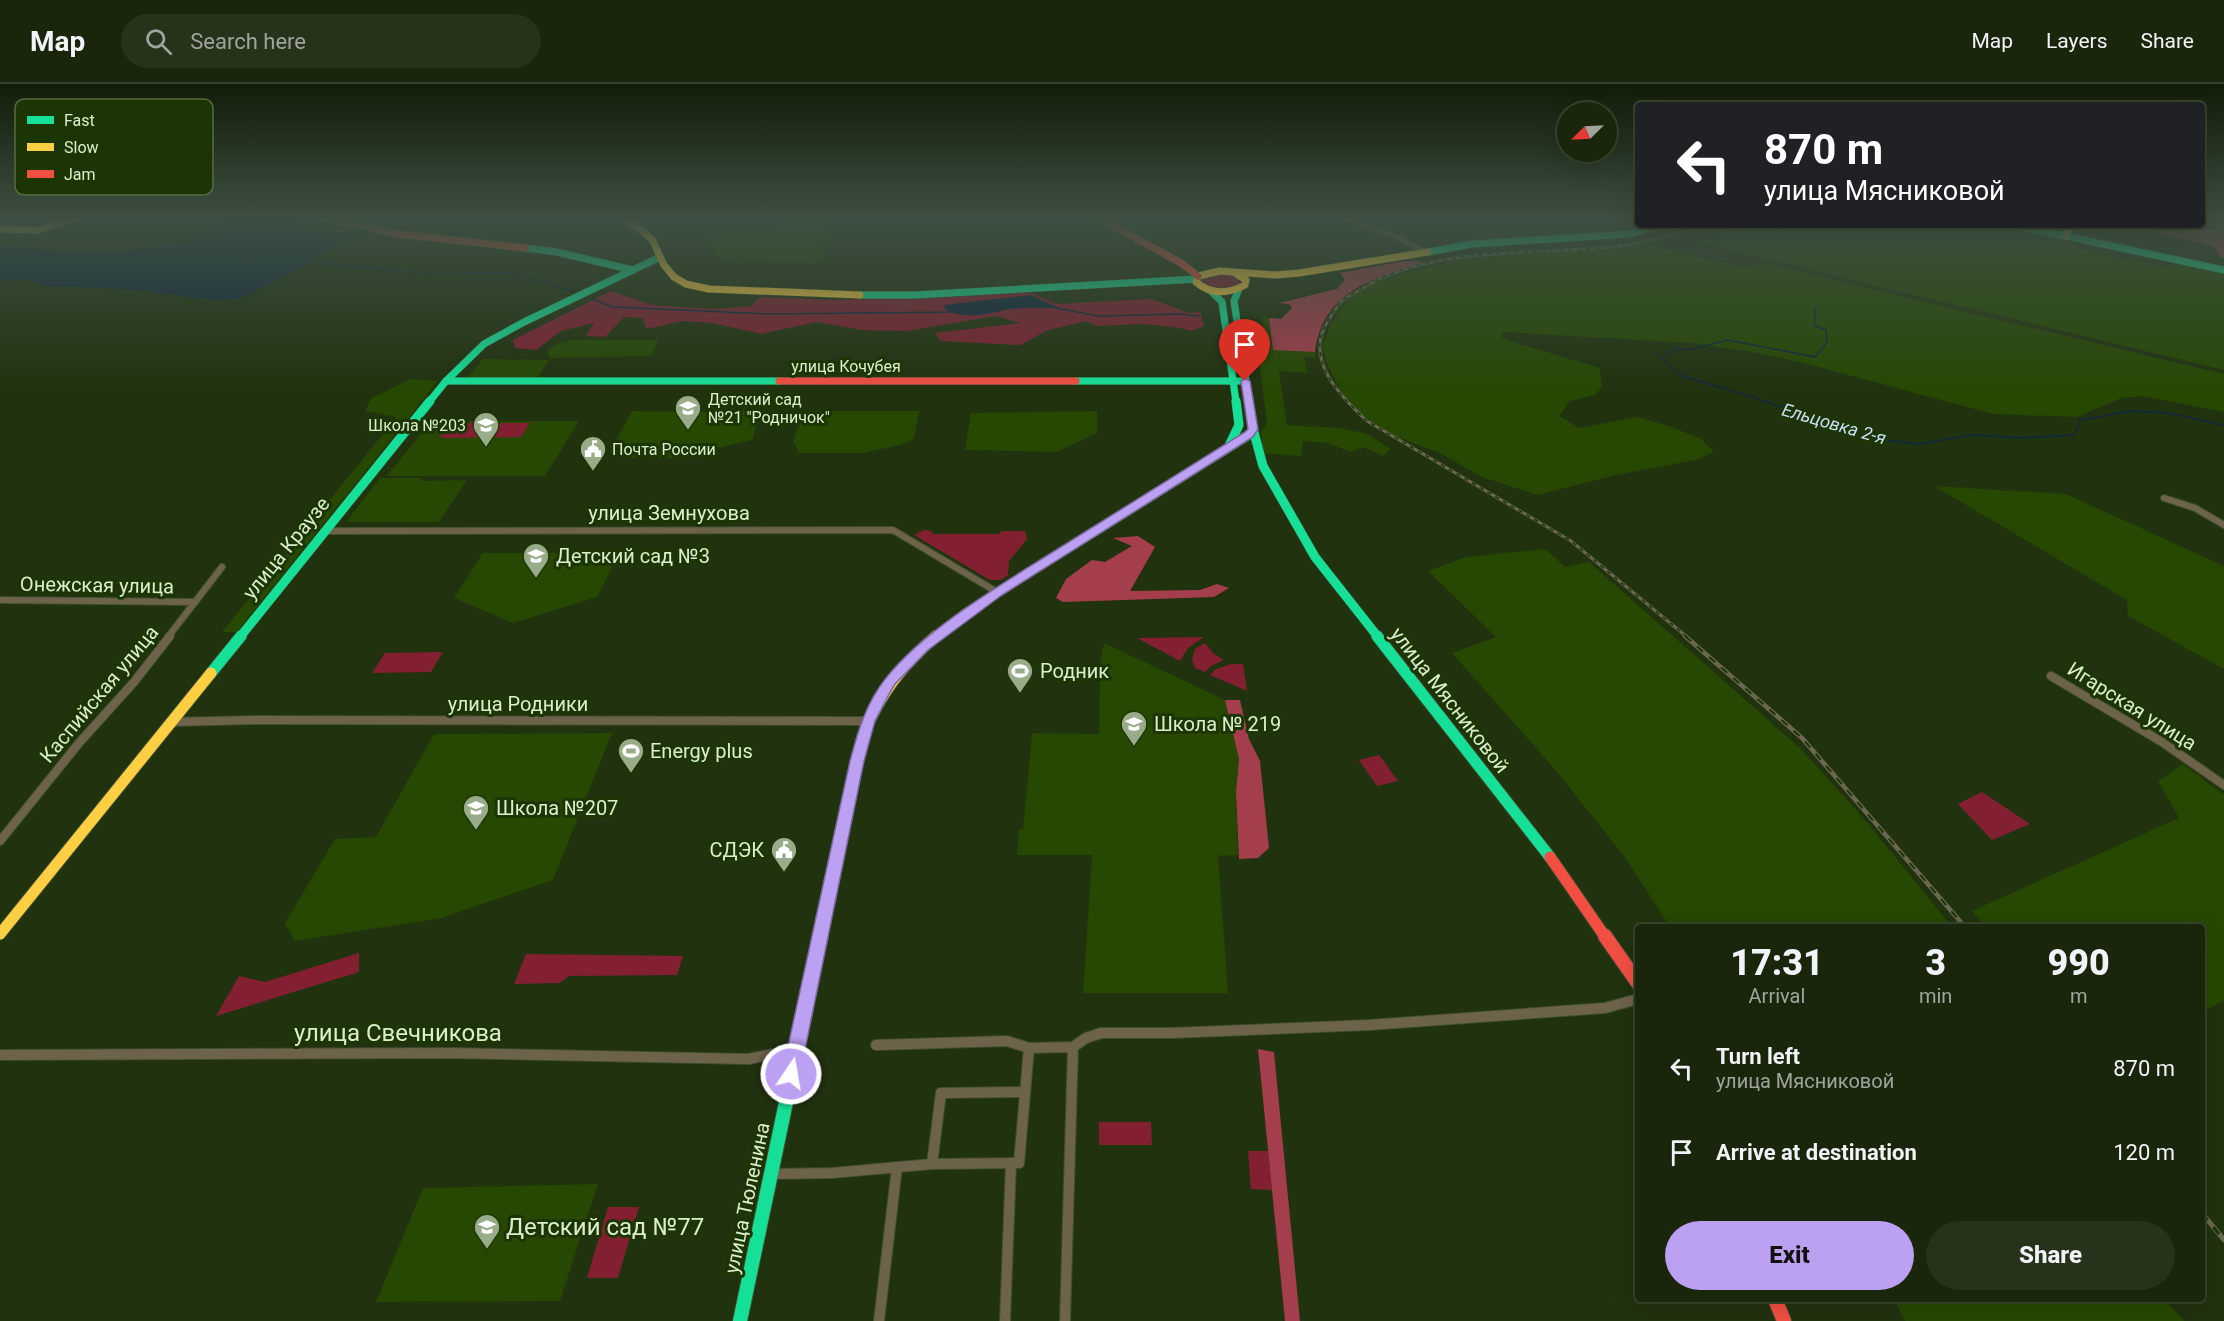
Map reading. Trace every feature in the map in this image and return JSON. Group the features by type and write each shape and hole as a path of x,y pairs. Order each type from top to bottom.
{"main road":[{"name":"улица Краузе","path":"0,934 446,381 484,344 524,322 621,276"},
{"path":"672,276 683,284 709,289 825,295 915,295 1046,286 1202,283 1213,276"},
{"path":"1194,276 1202,283 1220,292 1273,276"},
{"path":"1241,276 1246,280 1242,287"},
{"name":"улица Мясниковой","path":"1202,283 1222,302 1263,466 1305,543 1548,853 1635,979"},
{"name":"улица Мясниковой","path":"1228,446 1239,425 1240,381 1234,301 1242,287"},
{"name":"улица Кочубея","path":"446,381 1240,381"},
{"path":"1228,446 1249,435 1253,429"},
{"name":"улица Тюленина","path":"740,1321 849,794 868,721 891,681 924,647 997,592 1228,446"},
{"path":"1776,1302 1784,1321"}],"street":[{"path":"2164,498 2195,508 2224,525"},
{"name":"улица Земнухова","path":"324,531 893,530 997,592"},
{"name":"Каспийская улица","path":"0,841 80,743 134,682 222,567"},
{"name":"Онежская улица","path":"0,600 195,602"},
{"name":"Игарская улица","path":"2051,676 2162,742 2224,785"},
{"name":"улица Родники","path":"169,722 255,720 868,721"},
{"path":"876,1045 1007,1041 1029,1048 1073,1047 1086,1038 1101,1033 1204,1032 1369,1025 1605,1008 1635,1000"},
{"path":"1065,1321 1073,1047"},
{"path":"770,1174 832,1173 932,1164 1019,1163 1029,1048"},
{"name":"улица Свечникова","path":"0,1055 450,1053 748,1059 773,1054 795,1054"},
{"path":"932,1164 941,1093 1025,1092"},
{"path":"1005,1321 1011,1163"},
{"path":"879,1321 897,1167"}],"shaded area":[{"path":"1210,276 1233,276 1241,283 1232,288 1213,288 1204,285 1202,279"},
{"path":"1342,276 1384,276 1351,292 1338,302 1327,316 1319,332 1315,352 1273,350 1269,318 1281,319 1292,308 1289,304 1279,303 1337,289 1345,280"},
{"path":"1395,276 1816,276 2224,374 2224,412 2143,396 2122,398 2077,417 1993,414 1800,362 1752,352 1692,343 1503,332 1502,338 1506,340 1600,368 1602,387 1595,395 1570,401 1559,416 1579,428 1637,417 1672,427 1701,439 1714,452 1695,460 1616,475 1538,495 1482,477 1440,453 1378,427 1354,408 1342,393 1326,362 1323,346 1331,324 1341,308 1349,299 1371,285"},
{"path":"1834,276 2224,276 2224,370"},
{"path":"611,291 652,305 714,309 751,306 760,297 834,300 944,297 1028,291 1056,304 1152,299 1189,313 1200,312 1204,326 1192,331 1142,324 1097,326 1087,321 1048,330 1020,345 941,341 935,333 1021,323 996,316 906,331 862,330 817,322 761,334 713,323 682,321 647,329 642,318 624,317 605,337 586,336 594,323 561,331 536,350 515,348 513,340"},
{"path":"1263,317 1269,318 1273,350 1315,352 1315,358 1304,357 1308,373 1279,371 1287,425 1339,428 1368,434 1390,449 1383,456 1364,447 1351,452 1327,443 1303,441 1301,456 1263,453 1261,432 1267,423 1260,368"},
{"path":"572,340 658,340 652,356 550,358 547,351 557,344"},
{"path":"483,359 549,360 536,380 465,380"},
{"path":"411,379 438,381 237,632 222,632 397,417 365,411 371,398"},
{"name":"Детский сад №21 \"Родничок\"","path":"714,410 762,410 752,440 676,458 627,458 630,451 610,451 632,411 711,412"},
{"path":"803,411 919,411 914,439 900,445 863,453 799,453 793,441"},
{"path":"1097,411 1097,433 1057,452 965,450 971,413"},
{"name":"Школа №203","path":"431,421 579,421 545,476 387,476"},
{"path":"450,423 530,423 521,437 440,438"},
{"path":"380,478 422,478 421,481 467,480 439,522 346,522"},
{"path":"1934,486 2066,494 2224,566 2224,669 2128,616 2127,600"},
{"path":"924,530 931,531 933,534 998,534 1002,531 1025,531 1027,539 1009,561 1008,575 1001,580 990,580 914,535"},
{"path":"1138,536 1155,547 1130,591 1200,590 1217,584 1229,588 1214,597 1063,602 1056,598 1066,579 1092,560 1105,562 1132,546 1113,538"},
{"path":"1545,549 1565,567 1589,562 1801,749 1865,820 1950,924 1668,924 1624,856 1553,767 1452,653 1496,637 1428,571 1466,557"},
{"name":"Детский сад №3","path":"483,553 611,553 615,561 597,597 513,623 454,598"},
{"path":"1204,637 1188,648 1180,661 1137,638"},
{"name":"Школа № 219","path":"1104,643 1225,700 1239,759 1236,792 1238,855 1218,856 1228,993 1083,993 1092,855 1017,855 1019,830 1023,829 1032,733 1099,734 1100,665"},
{"path":"1205,643 1213,653 1224,660 1211,666 1205,672 1195,668 1192,659 1195,649"},
{"path":"443,652 431,672 372,673 385,653"},
{"path":"1231,664 1243,664 1247,691 1210,675 1216,669"},
{"path":"1225,700 1240,700 1249,739 1260,761 1269,848 1258,858 1239,859 1236,792 1239,759"},
{"name":"Школа №207","path":"612,733 553,880 441,918 295,941 285,923 335,839 376,837 434,734"},
{"path":"1379,755 1398,781 1377,786 1359,760"},
{"path":"2183,764 2224,795 2224,1000 2205,1011 2205,924 1983,924 1972,911 2179,818 2158,781"},
{"path":"1982,792 2030,824 1992,840 1958,804"},
{"path":"359,953 359,972 216,1016 239,976 265,982"},
{"path":"526,954 683,956 677,975 569,976 559,983 514,984"},
{"path":"1258,1049 1274,1052 1300,1321 1285,1321"},
{"path":"1099,1122 1151,1122 1152,1145 1099,1145"},
{"path":"1248,1151 1268,1151 1272,1190 1251,1189"},
{"name":"Детский сад №77","path":"598,1184 560,1301 376,1302 423,1188"},
{"path":"608,1207 639,1207 618,1278 587,1278"},
{"path":"1896,1302 2168,1302 2184,1321 1905,1321"}],"water":[{"path":"0,276 286,276 239,299 211,300 130,289 44,286 30,280 0,280"},
{"path":"1031,295 1059,308 1017,308 986,314 960,315 945,309 944,305"}],"waterway":[{"name":"Ельцовка 2-я","path":"523,276 575,292"},
{"name":"Ельцовка 2-я","path":"592,299 613,307 769,314 953,312"},
{"name":"Ельцовка 2-я","path":"1056,308 1099,316 1180,314 1199,316"},
{"name":"Ельцовка 2-я","path":"1815,308 1815,326 1826,330 1827,342 1815,357 1728,340 1693,349 1675,349 1662,359 1682,376 1756,398 1822,422 1848,424 1880,439 1918,444 1972,435 2022,438 2074,435 2081,420 2130,411 2169,413 2224,425"}],"railway":[{"path":"1387,276 1343,300 1321,335 1322,363 1328,376 1346,401 1367,421 1571,541 1687,637"},
{"path":"1685,636 1802,738 1962,924"},
{"path":"2205,1217 2224,1240"}],"traffic: fast":[{"path":"211,673 446,381 484,344 524,322 621,276"},
{"path":"860,295 915,295 1197,279"},
{"path":"1051,559 1249,435 1253,429 1234,301 1239,289"},
{"path":"1211,291 1222,302 1234,381 1239,425 1229,446"},
{"path":"446,381 779,381"},
{"path":"1076,381 1245,381"},
{"path":"1253,429 1263,466 1315,557 1550,857"},
{"path":"740,1321 863,735"}],"traffic: slow":[{"path":"673,276 686,284 709,289 860,295"},
{"path":"1199,276 1196,282 1201,287 1226,292 1245,285 1246,280 1239,276"},
{"path":"863,735 876,705 893,678 915,654 967,612 1051,559"},
{"path":"0,934 211,673"}],"traffic: jam":[{"path":"779,381 1076,381"},
{"path":"1550,857 1635,979"},
{"path":"1776,1302 1784,1321"}],"place":[{"name":"Детский сад №21 \"Родничок\"","path":"688,431"},
{"name":"Школа №203","path":"486,448"},
{"name":"Почта России","path":"593,472"},
{"name":"Детский сад №3","path":"536,579"},
{"name":"Родник","path":"1020,694"},
{"name":"Школа № 219","path":"1134,747"},
{"name":"Energy plus","path":"631,774"},
{"name":"Школа №207","path":"476,831"},
{"name":"СДЭК","path":"784,873"},
{"name":"Детский сад №77","path":"487,1250"}],"route":[{"path":"791,1074 849,794 868,721 882,693 924,647 997,592 1249,435 1253,429 1245,381"}]}
